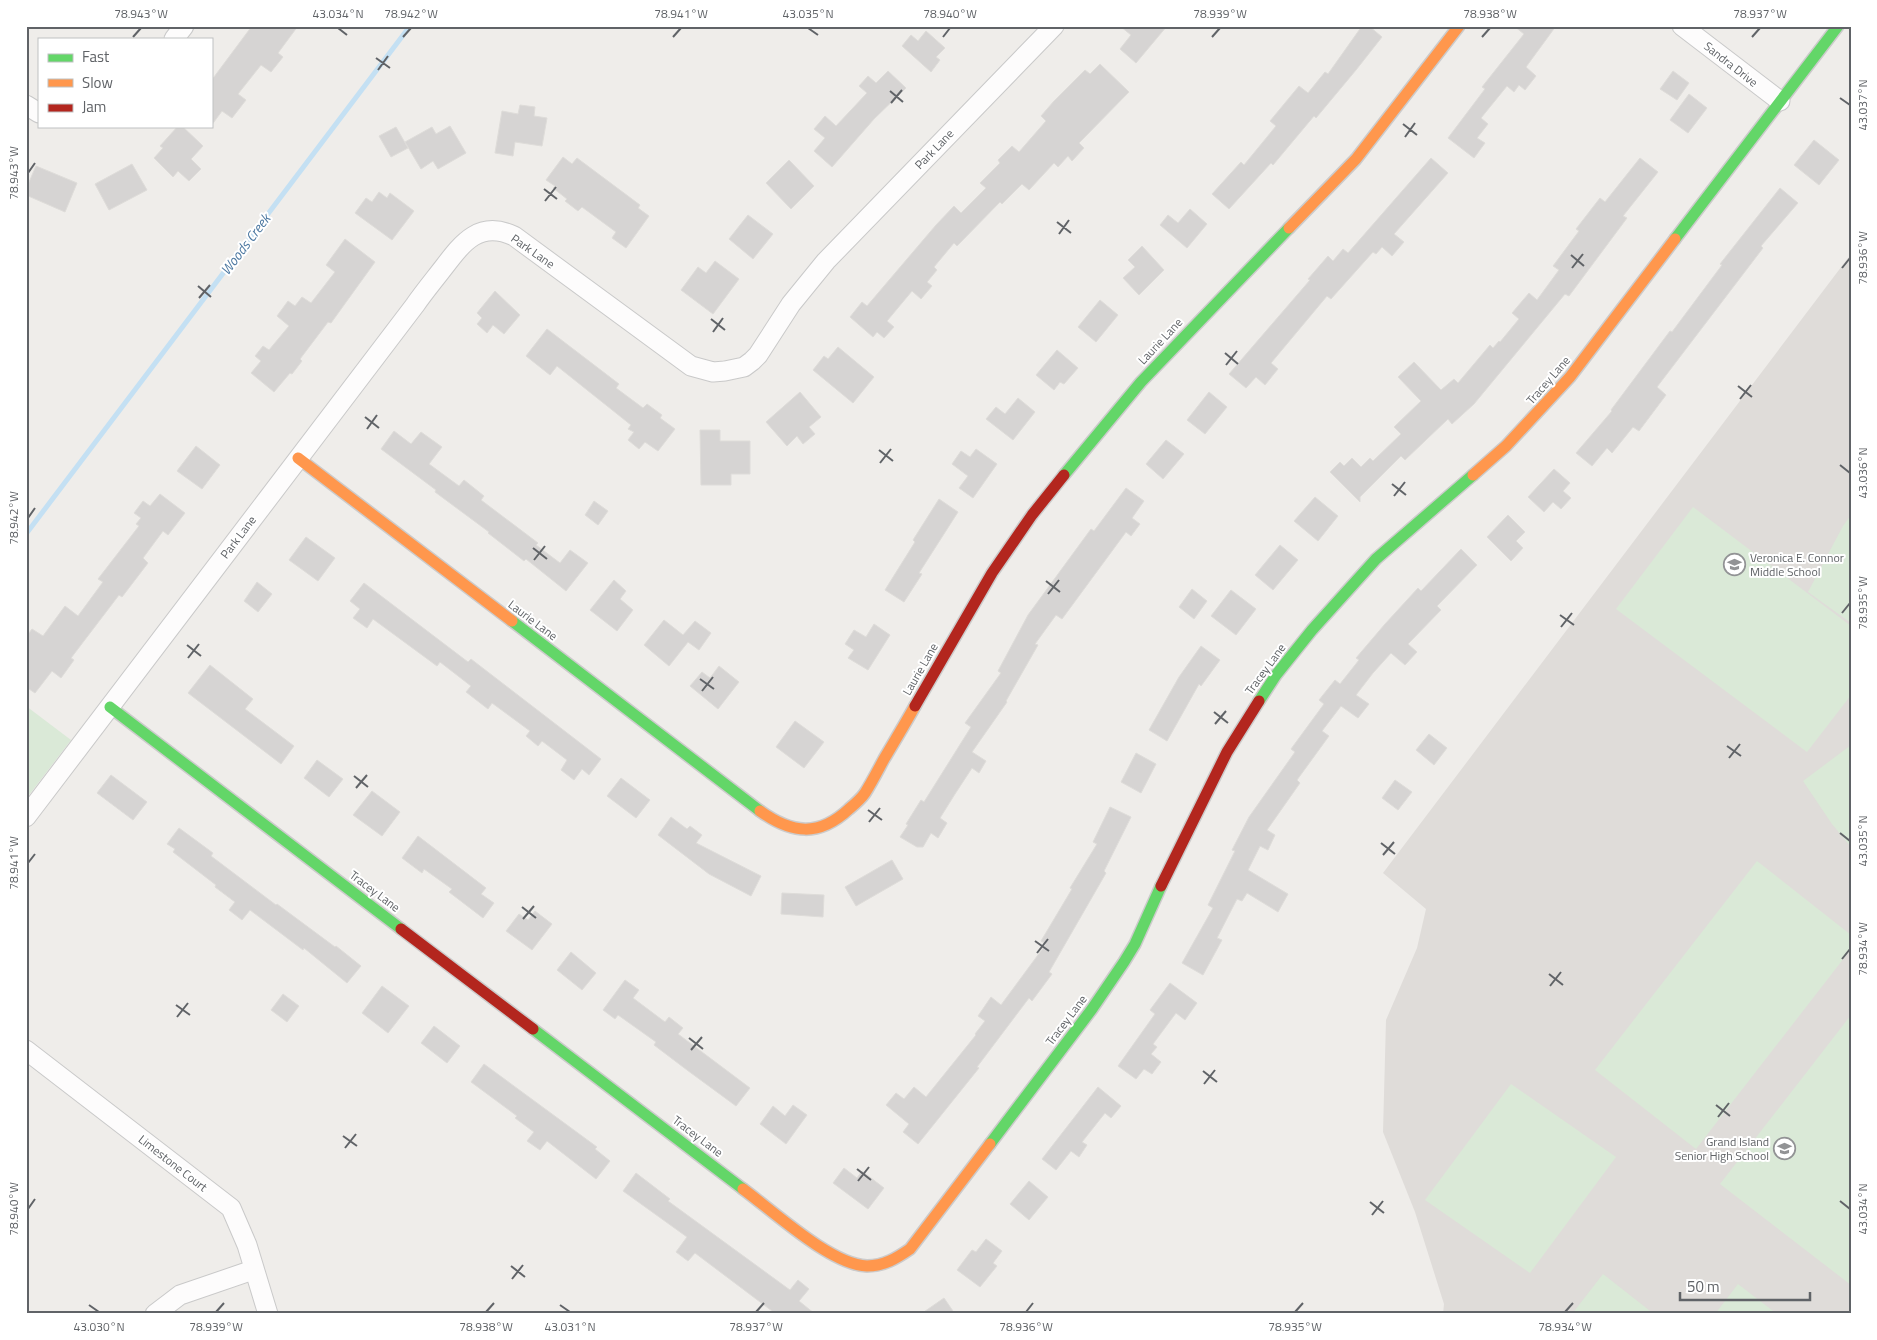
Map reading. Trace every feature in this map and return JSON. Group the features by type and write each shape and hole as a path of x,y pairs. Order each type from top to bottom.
{"street":[{"path":"175,38 184,26"},
{"name":"Park Lane","path":"26,817 456,251 472,236 487,230 504,232 521,240 691,366 713,372 735,370 744,367 758,354 791,304 826,260 1054,26"},
{"name":"Laurie Lane","path":"298,458 770,818 790,829 803,831 827,826 845,814 864,794 992,574 1032,515 1059,480 1163,357 1356,159 1459,26"},
{"name":"Sandra Drive","path":"1682,26 1780,101"},
{"name":"Tracey Lane","path":"110,707 825,1251 854,1265 873,1266 887,1263 898,1258 915,1242 1092,1009 1124,962 1135,944 1184,837 1226,752 1276,676 1312,630 1376,559 1506,446 1564,384 1838,26"},
{"path":"26,105 38,112"},
{"name":"Limestone Court","path":"26,1050 231,1208 247,1245 268,1314"},
{"path":"155,1314 180,1295 254,1270"}],"shaded area":[{"name":"Veronica E. Connor Middle School","path":"1851,254 1851,1314 1443,1314 1444,1304 1415,1212 1383,1132 1386,1020 1417,948 1426,909 1383,873"}],"green space":[{"path":"1693,507 1851,626 1851,695 1807,752 1616,609"},
{"path":"1851,515 1851,623 1808,592 1843,526"},
{"path":"26,706 71,740 26,799"},
{"path":"1851,745 1851,847 1832,824 1803,781"},
{"path":"1757,861 1851,935 1851,949 1696,1149 1595,1070"},
{"path":"1851,1015 1851,1285 1720,1184"},
{"path":"1511,1084 1616,1157 1530,1273 1425,1200"},
{"path":"1603,1274 1654,1314 1572,1314"},
{"path":"1738,1284 1777,1314 1715,1314"}],"building":[{"path":"252,26 298,26 278,53 283,57 271,72 261,65 238,94 246,100 232,118 222,111 212,125 212,80"},
{"path":"1120,26 1167,26 1136,63 1120,49 1131,35"},
{"path":"1362,26 1369,26 1382,37 1316,118 1314,116 1273,165 1271,163 1229,209 1212,194 1241,162 1244,165 1276,126 1270,121 1299,86 1308,93 1325,72 1328,74"},
{"path":"1514,26 1556,26 1526,67 1536,76 1525,90 1519,85 1514,92 1507,86 1481,118 1488,124 1477,138 1485,143 1474,158 1448,138 1485,89 1482,87 1524,34"},
{"path":"926,31 945,48 936,57 940,60 931,72 902,46 911,35 918,41"},
{"path":"1100,64 1129,92 1079,143 1084,148 1072,161 1068,156 1058,167 1054,163 1029,190 1022,184 1002,204 1000,202 957,246 954,243 934,267 937,270 927,282 932,286 921,299 912,291 887,321 894,327 884,338 877,332 873,337 850,317 862,302 867,306 954,206 961,213 986,188 980,183 1000,163 998,160 1012,146 1019,152 1046,121 1041,116 1054,101 1085,70 1090,74"},
{"path":"888,71 906,88 874,119 832,167 814,151 825,138 814,129 825,116 836,126 867,93 859,86 868,76 876,83"},
{"path":"1673,71 1689,83 1677,100 1660,89"},
{"path":"1689,94 1707,108 1688,133 1670,120"},
{"path":"520,105 535,107 534,116 547,118 542,146 515,142 513,156 495,153 502,111 518,114"},
{"path":"450,126 466,153 438,169 433,161 421,169 405,142 432,127 436,134"},
{"path":"396,127 408,148 391,157 379,136"},
{"path":"176,128 184,128 203,146 191,159 201,169 189,181 178,171 173,177 154,158 163,148 160,146"},
{"path":"1814,140 1839,160 1819,185 1794,165"},
{"path":"563,157 572,164 577,158 640,205 638,208 649,216 626,248 612,238 616,232 582,207 578,211 553,188 555,186 546,180"},
{"path":"1431,158 1448,173 1394,234 1404,242 1392,256 1382,247 1376,254 1373,252 1331,299 1327,296 1271,363 1278,369 1265,385 1256,377 1246,388 1229,374 1310,280 1308,279 1328,256 1333,261 1343,249 1348,253"},
{"path":"1640,158 1658,172 1623,216 1627,218 1569,296 1565,294 1474,404 1452,424 1448,419 1405,460 1401,456 1360,497 1360,502 1330,472 1340,462 1344,466 1352,458 1361,467 1370,458 1373,461 1401,434 1394,427 1421,401 1398,377 1414,362 1441,390 1454,379 1458,383 1490,345 1493,348 1500,342 1519,319 1512,313 1529,293 1537,300 1559,270 1553,266 1579,231 1576,229 1600,198 1605,202"},
{"path":"789,160 814,186 791,209 766,183"},
{"path":"132,164 147,190 109,210 95,184"},
{"path":"36,166 77,183 65,212 26,195 26,189"},
{"path":"1780,188 1798,203 1761,246 1763,248 1657,387 1666,395 1639,431 1633,427 1612,453 1607,448 1592,466 1576,453 1612,411 1670,331 1672,332 1722,265 1720,264"},
{"path":"379,192 387,198 390,193 414,211 392,240 355,213 366,198 372,202"},
{"path":"1190,209 1207,224 1187,248 1160,225 1168,215 1178,223"},
{"path":"748,215 773,234 753,259 729,239"},
{"path":"345,239 375,262 331,323 328,322 300,359 302,361 292,374 290,373 274,392 251,373 261,361 255,356 263,346 269,350 289,326 277,316 288,301 295,306 302,297 311,303 335,272 326,265"},
{"path":"1142,246 1164,270 1139,295 1123,278 1135,267 1128,260"},
{"path":"715,261 739,279 713,314 681,290 698,267 706,273"},
{"path":"495,291 520,315 504,334 493,325 487,333 477,324 482,318 477,313"},
{"path":"1100,300 1118,315 1096,342 1078,327"},
{"path":"547,329 619,384 616,388 643,408 647,404 662,415 660,418 675,429 658,451 645,442 639,449 628,440 634,432 628,429 631,425 557,366 550,375 526,356"},
{"path":"838,347 874,377 853,403 813,370 824,356 828,359"},
{"path":"1057,350 1078,368 1064,384 1060,382 1054,390 1036,375"},
{"path":"800,392 821,417 809,427 815,434 803,444 797,436 787,446 766,422"},
{"path":"1209,392 1227,407 1205,434 1187,420"},
{"path":"1018,398 1035,412 1013,440 986,419 996,407 1005,414"},
{"path":"700,430 720,430 720,441 750,441 750,474 731,474 731,485 701,485"},
{"path":"394,431 411,444 421,432 442,447 429,464 459,486 464,480 484,496 481,500 538,543 536,545 560,563 570,550 588,563 566,591 526,559 524,561 435,492 436,490 381,449"},
{"path":"1166,440 1184,454 1163,479 1146,464"},
{"path":"196,446 220,465 202,489 177,471"},
{"path":"976,449 997,464 973,498 959,488 968,476 952,464 961,451 970,457"},
{"path":"1554,469 1570,483 1563,491 1571,498 1561,509 1553,502 1544,512 1528,497"},
{"path":"1126,488 1144,501 1132,518 1140,524 1131,536 1126,532 1062,619 1056,615 1035,644 1038,645 1007,702 972,752 986,761 979,773 972,768 940,818 947,823 938,838 931,833 923,847 917,847 900,837 921,800 924,802 971,727 965,723 1001,673 998,671 1028,615 1091,529 1094,531"},
{"path":"160,494 185,513 168,535 163,531 143,558 148,563 122,597 119,595 71,658 74,660 61,678 52,671 35,693 26,687 26,637 32,629 43,636 65,606 78,616 103,582 98,579 139,526 136,524 141,518 134,513 143,501 150,506"},
{"path":"1315,497 1338,516 1318,541 1294,521"},
{"path":"939,499 958,512 919,573 922,574 904,602 885,590"},
{"path":"594,501 608,511 598,525 585,515"},
{"path":"1508,515 1525,532 1516,541 1523,548 1511,561 1487,537"},
{"path":"306,537 335,558 318,581 289,560"},
{"path":"1280,545 1298,560 1273,590 1255,575"},
{"path":"1461,549 1477,565 1437,606 1441,610 1408,644 1417,652 1405,665 1391,653 1373,673 1356,695 1369,704 1358,718 1341,706 1322,731 1329,736 1297,780 1300,783 1267,830 1275,835 1268,850 1260,846 1248,870 1288,894 1278,912 1247,893 1242,901 1237,899 1217,938 1222,940 1203,975 1182,963 1213,908 1208,905 1235,851 1232,850 1249,817 1295,752 1291,749 1324,704 1319,700 1335,680 1340,684 1359,660 1356,658 1418,588 1421,591"},
{"path":"614,580 626,591 620,599 633,610 617,631 590,610"},
{"path":"257,582 272,594 258,612 244,601"},
{"path":"364,583 468,662 471,659 601,759 589,775 582,769 574,780 561,770 567,760 542,741 538,746 526,736 530,731 492,703 488,709 466,692 471,686 440,662 437,666 373,619 367,628 353,618 360,609 350,601"},
{"path":"1192,589 1207,601 1194,619 1179,607"},
{"path":"1231,590 1256,609 1236,635 1211,616"},
{"path":"664,620 683,635 695,621 711,633 699,650 688,642 669,666 644,645"},
{"path":"874,624 890,635 868,670 848,658 854,650 845,644 854,630 866,637"},
{"path":"1201,646 1220,660 1201,686 1199,684 1167,741 1149,730 1179,677"},
{"path":"210,665 253,699 245,709 294,746 281,764 188,693"},
{"path":"719,666 739,682 718,709 690,686 702,672 710,678"},
{"path":"795,721 824,742 804,768 776,747"},
{"path":"1429,734 1447,748 1434,765 1416,750"},
{"path":"1136,753 1156,764 1141,793 1121,782"},
{"path":"317,760 343,779 329,797 304,778"},
{"path":"111,775 147,802 133,820 97,793"},
{"path":"621,778 650,800 636,818 607,796"},
{"path":"1395,780 1412,792 1398,810 1382,798"},
{"path":"372,791 400,812 382,836 353,815"},
{"path":"1110,807 1131,817 1104,871 1106,873 1049,972 1052,974 1032,1001 1029,998 977,1067 979,1068 918,1144 903,1132 909,1124 886,1105 896,1093 904,1099 914,1087 926,1097 976,1035 985,1021 978,1016 991,997 1001,1005 1046,944 1041,941 1097,844 1093,842"},
{"path":"671,817 687,829 690,826 702,835 696,843 761,876 751,896 709,874 658,835"},
{"path":"179,828 213,853 211,856 361,966 347,983 304,948 303,950 250,910 242,920 229,910 235,902 173,852 175,849 167,844"},
{"path":"418,836 486,888 481,894 494,903 483,918 449,892 452,889 424,869 422,873 402,858"},
{"path":"892,860 903,879 856,906 845,887"},
{"path":"782,893 824,895 823,917 781,914"},
{"path":"535,911 552,924 532,950 506,931 519,914 528,920"},
{"path":"571,952 596,973 582,990 557,970"},
{"path":"625,980 639,990 633,998 665,1022 669,1017 683,1028 678,1034 750,1088 736,1106 654,1045 656,1042 618,1015 615,1019 603,1010"},
{"path":"1170,983 1197,1003 1185,1020 1176,1013 1153,1044 1157,1047 1151,1054 1161,1062 1152,1074 1144,1069 1136,1079 1118,1066 1155,1014 1150,1010"},
{"path":"382,986 409,1006 388,1033 362,1013"},
{"path":"283,994 299,1006 287,1022 271,1010"},
{"path":"434,1026 460,1046 447,1063 421,1043"},
{"path":"484,1064 597,1147 595,1149 610,1161 596,1179 547,1141 540,1150 527,1141 534,1132 515,1118 517,1116 471,1082"},
{"path":"1098,1087 1121,1106 1111,1118 1105,1113 1082,1142 1087,1145 1079,1157 1071,1151 1056,1170 1042,1159"},
{"path":"793,1105 807,1115 786,1144 760,1124 773,1106 785,1116"},
{"path":"844,1168 857,1178 862,1171 884,1188 868,1209 833,1183"},
{"path":"636,1173 670,1199 668,1201 790,1290 798,1280 809,1289 799,1301 815,1314 776,1314 695,1253 688,1261 676,1252 687,1237 623,1191"},
{"path":"1029,1181 1048,1197 1029,1220 1010,1204"},
{"path":"986,1239 1002,1251 993,1263 997,1266 980,1287 957,1270 972,1250 976,1252"},
{"path":"944,1298 955,1314 921,1314"}],"waterway":[{"name":"Woods Creek","path":"26,534 410,26"}],"traffic: fast":[{"path":"1675,239 1838,26"},
{"path":"1064,475 1141,382 1289,228"},
{"path":"1259,701 1276,675 1312,630 1376,559 1473,475"},
{"path":"512,621 760,811"},
{"path":"110,707 401,929"},
{"path":"990,1144 1092,1009 1124,962 1135,944 1161,886"},
{"path":"533,1029 743,1189"}],"traffic: slow":[{"path":"1289,228 1356,159 1459,26"},
{"path":"1473,475 1506,446 1570,377 1675,239"},
{"path":"298,458 512,621"},
{"path":"760,811 783,824 805,829 816,828 838,818 865,793 915,706"},
{"path":"743,1189 803,1235 837,1257 867,1266 879,1265 910,1249 990,1144"}],"traffic: jam":[{"path":"915,706 992,573 1032,515 1064,475"},
{"path":"1161,886 1227,752 1259,701"},
{"path":"401,929 533,1029"}],"place":[{"name":"Veronica E. Connor Middle School","path":"1734,564"},
{"name":"Grand Island Senior High School","path":"1785,1148"}]}
